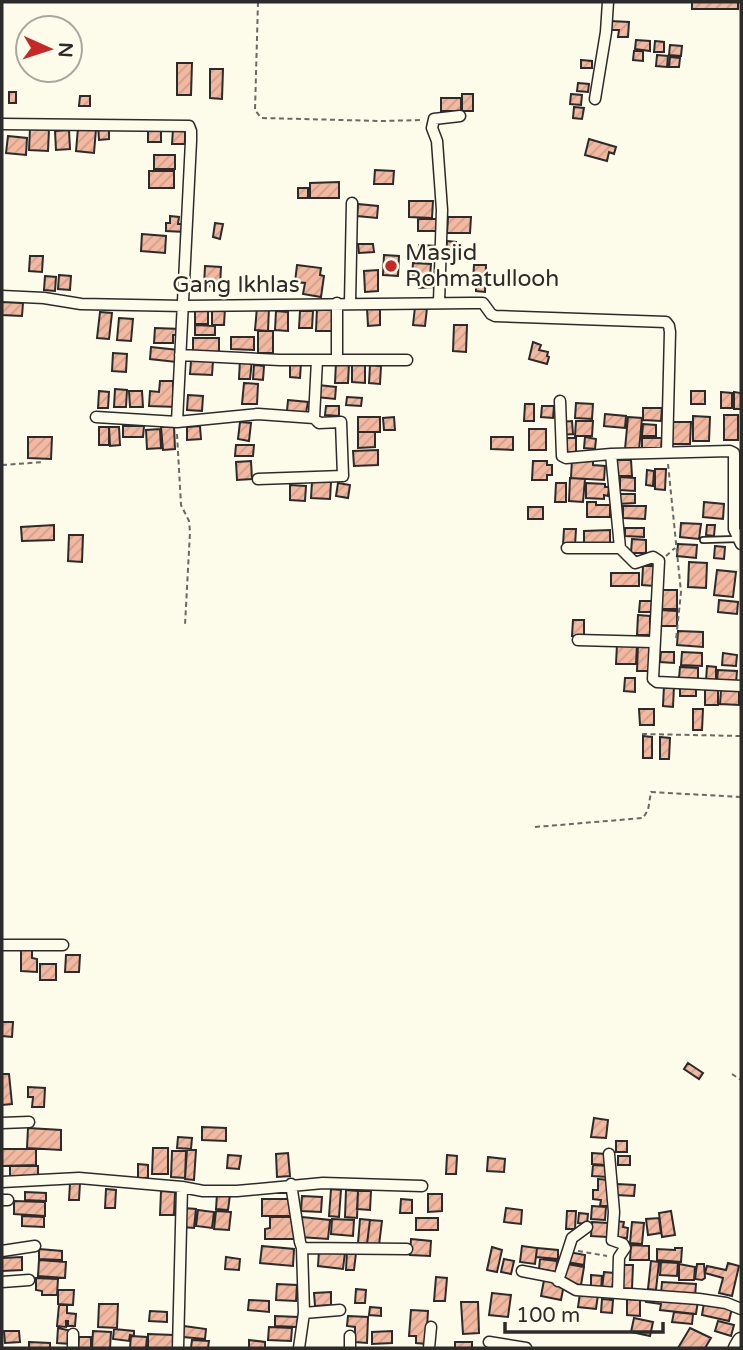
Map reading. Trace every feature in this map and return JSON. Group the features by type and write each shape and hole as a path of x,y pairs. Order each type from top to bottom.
{"main road":[{"path":"737,1348 741,1340"}],"street":[{"path":"595,99 608,2"},
{"path":"439,302 442,210 437,141 432,128 434,119 460,117"},
{"path":"2,124 189,126 191,141 177,422"},
{"path":"351,303 352,203"},
{"name":"Gang Ikhlas","path":"2,296 44,298 67,304 184,306 484,303 495,316 661,321 668,324 670,332 667,452"},
{"path":"337,303 337,360"},
{"path":"180,355 407,360"},
{"path":"257,479 343,476 341,422 319,424 314,418 317,360"},
{"path":"559,401 560,451 566,458 611,454 738,451 734,529 739,541"},
{"path":"96,417 177,422 258,414 314,418"},
{"path":"611,454 620,548 635,563 653,557 659,561 653,679 657,682 741,686"},
{"path":"567,548 620,548"},
{"path":"578,640 653,642"},
{"path":"2,945 63,945"},
{"path":"2,1123 29,1122"},
{"path":"609,1154 614,1212 612,1240 623,1244 625,1248 619,1257 618,1293"},
{"path":"2,1182 79,1178 204,1191 237,1191 291,1184 422,1185"},
{"path":"291,1184 302,1248 304,1313 299,1348"},
{"path":"178,1348 183,1187"},
{"path":"558,1281 572,1238 587,1227"},
{"path":"2,1251 35,1246"},
{"path":"302,1248 407,1249"},
{"path":"522,1271 553,1277 576,1290 699,1299 726,1303 741,1309"},
{"path":"2,1282 29,1280"},
{"path":"304,1313 340,1310"},
{"path":"429,1348 430,1328"},
{"path":"73,1348 74,1334"},
{"path":"350,1336 350,1348"},
{"path":"489,1342 526,1348"}],"lane":[{"path":"703,540 739,541"}],"path":[{"path":"258,2 255,110 261,118 383,121 434,119"},
{"path":"177,422 181,505 189,521 190,532 185,625"},
{"path":"667,452 681,592 676,640"},
{"path":"2,465 43,462"},
{"path":"642,734 741,736"},
{"path":"536,827 643,818 647,815 651,792 741,797"},
{"path":"732,1074 741,1080"},
{"path":"567,1249 619,1257"}],"building":[{"path":"692,2 738,2 738,9 692,9"},
{"path":"610,21 629,22 628,37 618,37 619,30 609,30"},
{"path":"636,40 650,41 650,51 635,49"},
{"path":"655,41 664,42 664,52 654,52"},
{"path":"670,45 682,46 681,56 669,55"},
{"path":"634,51 643,51 643,61 633,60"},
{"path":"657,55 668,56 667,67 656,66"},
{"path":"670,57 680,58 679,67 669,67"},
{"path":"581,60 592,61 592,68 581,68"},
{"path":"177,63 192,63 191,95 177,95"},
{"path":"210,69 223,69 222,99 210,98"},
{"path":"578,83 589,84 588,92 577,91"},
{"path":"9,92 16,92 16,103 9,103"},
{"path":"462,94 473,94 473,111 462,111"},
{"path":"571,94 582,95 581,105 570,104"},
{"path":"80,96 90,96 90,106 79,106"},
{"path":"441,98 461,98 461,111 441,111"},
{"path":"574,107 584,108 582,119 573,118"},
{"path":"98,124 109,128 109,139 99,140"},
{"path":"30,128 49,129 48,151 29,150"},
{"path":"78,128 96,129 94,153 76,151"},
{"path":"148,128 161,128 161,142 148,142"},
{"path":"173,129 185,129 185,144 172,144"},
{"path":"69,130 70,149 56,150 55,131"},
{"path":"8,136 27,138 26,155 6,153"},
{"path":"589,139 616,147 614,154 609,152 607,161 585,155"},
{"path":"154,155 175,155 175,169 154,169"},
{"path":"375,170 394,171 393,184 374,184"},
{"path":"149,171 174,171 174,188 149,188"},
{"path":"339,182 339,198 310,198 310,183"},
{"path":"298,188 308,188 308,198 298,198"},
{"path":"409,201 433,201 432,218 409,217"},
{"path":"358,204 378,206 377,218 357,216"},
{"path":"170,216 179,217 178,224 186,224 185,232 166,231"},
{"path":"448,217 471,217 470,233 447,233"},
{"path":"418,219 437,219 437,231 418,231"},
{"path":"215,223 223,224 220,239 213,237"},
{"path":"142,234 166,236 165,253 141,251"},
{"path":"447,241 456,242 455,254 446,253"},
{"path":"358,244 373,244 374,252 359,253"},
{"path":"419,245 439,246 439,256 418,255"},
{"name":"Masjid Rohmatullooh","path":"384,255 399,256 398,276 383,275"},
{"path":"30,256 43,256 42,272 29,271"},
{"path":"413,263 431,264 430,276 412,275"},
{"path":"297,265 321,268 320,275 324,276 321,297 303,294 305,283 295,282"},
{"path":"474,265 486,265 485,292 476,291 476,281 473,281"},
{"path":"205,266 221,267 220,287 204,286"},
{"path":"378,270 378,291 365,292 364,271"},
{"path":"59,275 71,276 70,290 58,289"},
{"path":"45,276 56,277 55,291 44,290"},
{"path":"418,279 433,279 433,287 419,288"},
{"path":"2,302 23,303 22,316 2,315"},
{"path":"195,306 208,307 208,324 195,324"},
{"path":"212,307 225,308 224,325 212,325"},
{"path":"257,307 269,307 268,331 255,330"},
{"path":"415,307 427,308 425,326 413,325"},
{"path":"317,308 334,308 333,331 316,331"},
{"path":"367,308 380,308 380,325 368,326"},
{"path":"276,311 288,312 288,331 275,330"},
{"path":"300,311 313,311 312,328 299,328"},
{"path":"100,312 112,313 109,339 97,338"},
{"path":"119,318 133,319 131,341 117,340"},
{"path":"195,325 215,326 215,335 195,335"},
{"path":"454,325 467,325 466,352 453,351"},
{"path":"155,328 181,329 180,335 173,335 173,343 154,343"},
{"path":"258,331 273,331 273,353 258,353"},
{"path":"231,337 254,337 254,350 231,349"},
{"path":"193,338 219,338 219,352 193,352"},
{"path":"533,342 541,345 539,350 548,352 547,364 529,359"},
{"path":"151,347 178,350 176,362 150,359"},
{"path":"113,353 127,354 126,372 112,371"},
{"path":"240,359 252,360 250,379 239,379"},
{"path":"191,361 213,361 212,375 190,374"},
{"path":"336,362 349,363 348,383 335,383"},
{"path":"290,363 301,363 300,378 290,377"},
{"path":"352,363 365,363 365,383 352,382"},
{"path":"254,365 264,366 263,380 253,379"},
{"path":"370,365 381,366 380,384 369,383"},
{"path":"160,381 173,381 173,392 177,392 177,407 149,406 150,391 159,392"},
{"path":"244,383 258,384 257,404 242,404"},
{"path":"318,385 336,387 335,399 317,397"},
{"path":"115,389 127,390 126,407 114,407"},
{"path":"99,391 109,392 108,408 98,408"},
{"path":"129,391 142,391 143,407 130,407"},
{"path":"691,391 705,391 705,404 691,404"},
{"path":"721,392 732,393 732,408 721,408"},
{"path":"734,392 741,393 741,409 734,409"},
{"path":"188,395 203,396 202,411 187,410"},
{"path":"347,397 362,398 361,406 346,405"},
{"path":"288,400 308,402 306,413 287,411"},
{"path":"576,403 593,404 592,419 575,418"},
{"path":"525,404 534,404 534,421 524,421"},
{"path":"326,406 339,406 339,416 325,415"},
{"path":"542,406 554,406 553,418 541,417"},
{"path":"643,408 662,408 661,421 643,420"},
{"path":"605,414 626,416 625,428 604,426"},
{"path":"724,415 738,415 738,440 724,440"},
{"path":"693,416 710,417 709,441 693,441"},
{"path":"358,417 380,417 380,432 358,432"},
{"path":"394,417 395,430 384,430 383,418"},
{"path":"628,417 642,418 639,450 625,449"},
{"path":"572,421 573,434 561,435 560,422"},
{"path":"576,421 593,421 592,436 575,436"},
{"path":"240,422 251,423 249,441 238,439"},
{"path":"672,422 691,422 690,444 672,444"},
{"path":"643,424 656,425 656,436 642,436"},
{"path":"123,426 144,426 143,437 123,437"},
{"path":"174,426 175,449 163,450 161,427"},
{"path":"200,426 201,439 187,440 187,427"},
{"path":"99,427 109,427 109,445 99,445"},
{"path":"109,427 119,427 120,445 110,446"},
{"path":"160,429 161,448 147,449 146,430"},
{"path":"529,429 546,429 546,450 529,450"},
{"path":"358,432 375,432 375,447 358,448"},
{"path":"28,437 52,437 51,459 28,458"},
{"path":"491,437 513,437 513,450 491,449"},
{"path":"585,437 596,439 595,449 584,448"},
{"path":"562,438 576,438 576,452 562,452"},
{"path":"642,438 662,438 661,449 642,448"},
{"path":"236,445 254,445 253,456 235,456"},
{"path":"378,450 378,465 354,466 353,451"},
{"path":"572,458 593,459 593,465 605,466 604,480 571,478"},
{"path":"616,460 631,460 632,476 616,476"},
{"path":"251,461 252,479 237,480 236,462"},
{"path":"533,461 547,461 547,465 552,465 552,475 547,475 547,480 532,480"},
{"path":"655,469 666,469 665,490 655,489"},
{"path":"647,470 654,471 653,486 646,485"},
{"path":"620,477 635,478 635,491 620,490"},
{"path":"570,478 585,479 583,502 569,501"},
{"path":"312,482 331,482 330,499 311,498"},
{"path":"338,483 350,485 348,498 336,496"},
{"path":"556,483 566,483 566,502 555,502"},
{"path":"586,483 605,484 605,487 609,487 608,496 604,495 604,499 586,498"},
{"path":"290,485 306,486 305,501 290,500"},
{"path":"617,494 635,494 635,503 618,504"},
{"path":"587,502 610,505 610,517 587,517"},
{"path":"704,502 724,504 723,519 703,517"},
{"path":"623,506 646,506 645,519 623,518"},
{"path":"528,507 543,507 543,519 528,519"},
{"path":"681,523 701,524 699,539 680,537"},
{"path":"54,525 54,540 22,541 21,527"},
{"path":"707,525 715,525 714,536 706,535"},
{"path":"625,528 644,528 644,537 625,536"},
{"path":"564,529 576,529 575,546 563,545"},
{"path":"610,530 610,546 584,546 584,531"},
{"path":"69,535 83,535 82,562 68,561"},
{"path":"632,539 646,540 646,553 631,553"},
{"path":"678,544 697,545 696,558 677,556"},
{"path":"715,546 725,547 724,559 714,558"},
{"path":"689,562 707,563 706,588 688,587"},
{"path":"643,566 654,566 654,586 642,585"},
{"path":"717,570 736,572 733,597 714,595"},
{"path":"611,573 639,573 639,586 611,586"},
{"path":"659,590 677,590 677,609 659,609"},
{"path":"719,600 738,602 737,614 718,612"},
{"path":"640,601 652,601 651,612 639,612"},
{"path":"658,610 677,611 677,626 657,626"},
{"path":"638,615 650,616 650,635 637,635"},
{"path":"573,620 584,620 584,637 572,636"},
{"path":"678,631 703,632 703,647 677,645"},
{"path":"638,643 650,644 649,671 637,671"},
{"path":"617,644 637,645 636,664 616,664"},
{"path":"661,652 674,652 674,663 660,662"},
{"path":"682,652 702,653 702,666 681,665"},
{"path":"723,653 737,655 736,666 722,665"},
{"path":"707,666 716,667 716,681 706,681"},
{"path":"680,667 698,668 698,679 679,678"},
{"path":"718,670 737,671 736,683 717,681"},
{"path":"625,678 635,678 635,692 624,691"},
{"path":"664,685 674,686 673,707 663,706"},
{"path":"680,686 696,686 696,696 680,696"},
{"path":"705,689 718,689 718,705 705,705"},
{"path":"721,690 739,691 739,705 720,704"},
{"path":"639,709 654,709 654,725 640,725"},
{"path":"693,709 703,709 702,730 693,730"},
{"path":"643,736 652,737 652,758 643,758"},
{"path":"660,737 670,738 669,759 660,759"},
{"path":"21,949 32,950 32,958 37,959 37,972 21,971"},
{"path":"66,955 80,955 79,972 65,972"},
{"path":"40,964 56,964 56,980 40,980"},
{"path":"2,1022 13,1022 12,1037 2,1036"},
{"path":"688,1063 703,1073 699,1079 684,1069"},
{"path":"2,1074 9,1074 12,1104 2,1105"},
{"path":"28,1087 45,1088 44,1107 32,1107 33,1097 28,1097"},
{"path":"594,1118 608,1120 606,1138 591,1137"},
{"path":"202,1127 226,1128 226,1141 202,1140"},
{"path":"28,1128 61,1130 61,1150 27,1148"},
{"path":"178,1137 192,1138 191,1149 177,1148"},
{"path":"616,1141 627,1141 627,1152 616,1152"},
{"path":"153,1148 168,1148 168,1174 152,1174"},
{"path":"2,1149 36,1149 36,1165 2,1166"},
{"path":"187,1150 196,1150 194,1180 185,1179"},
{"path":"172,1151 186,1151 185,1178 171,1177"},
{"path":"288,1153 290,1176 277,1177 276,1154"},
{"path":"592,1153 606,1154 605,1165 592,1164"},
{"path":"228,1155 241,1156 239,1169 227,1168"},
{"path":"447,1155 457,1156 456,1174 446,1174"},
{"path":"618,1156 630,1156 630,1165 618,1165"},
{"path":"488,1157 505,1159 504,1172 487,1171"},
{"path":"138,1164 148,1165 148,1178 138,1178"},
{"path":"593,1165 609,1166 608,1177 592,1176"},
{"path":"10,1166 38,1166 38,1176 10,1176"},
{"path":"598,1179 610,1180 611,1206 600,1206 601,1200 593,1199 593,1190 598,1190"},
{"path":"70,1183 80,1183 79,1200 69,1200"},
{"path":"617,1184 635,1185 634,1196 616,1195"},
{"path":"106,1189 116,1190 115,1208 105,1208"},
{"path":"331,1189 341,1190 339,1217 329,1216"},
{"path":"346,1190 358,1191 357,1218 345,1217"},
{"path":"161,1191 175,1192 174,1215 160,1215"},
{"path":"358,1191 371,1191 370,1210 357,1209"},
{"path":"25,1192 46,1193 46,1201 25,1200"},
{"path":"217,1194 230,1195 228,1210 216,1209"},
{"path":"428,1194 442,1194 442,1211 428,1212"},
{"path":"302,1196 322,1197 321,1212 301,1211"},
{"path":"262,1199 292,1199 292,1216 262,1216"},
{"path":"401,1199 412,1200 412,1213 400,1213"},
{"path":"14,1201 45,1202 45,1216 14,1214"},
{"path":"592,1206 606,1207 605,1220 591,1219"},
{"path":"184,1208 196,1209 194,1228 182,1227"},
{"path":"506,1208 522,1210 521,1224 504,1222"},
{"path":"198,1210 214,1212 212,1228 196,1226"},
{"path":"216,1211 231,1212 229,1230 214,1229"},
{"path":"567,1211 576,1211 575,1229 566,1229"},
{"path":"671,1211 675,1235 662,1237 659,1213"},
{"path":"579,1213 588,1214 587,1224 578,1223"},
{"path":"22,1216 44,1217 44,1227 22,1226"},
{"path":"270,1217 294,1217 294,1239 265,1239 265,1229 270,1228"},
{"path":"302,1217 330,1220 328,1239 300,1237"},
{"path":"416,1218 438,1218 438,1230 416,1230"},
{"path":"659,1218 661,1233 648,1235 646,1219"},
{"path":"332,1219 354,1220 353,1236 331,1234"},
{"path":"360,1219 370,1220 367,1244 358,1243"},
{"path":"370,1220 382,1221 379,1245 367,1244"},
{"path":"616,1221 624,1222 623,1227 628,1228 627,1238 614,1237"},
{"path":"592,1222 608,1223 607,1237 591,1236"},
{"path":"632,1222 644,1223 642,1244 630,1243"},
{"path":"411,1239 431,1241 430,1256 410,1255"},
{"path":"631,1245 649,1246 649,1260 630,1260"},
{"path":"262,1246 294,1249 293,1266 260,1263"},
{"path":"522,1246 537,1248 535,1264 520,1262"},
{"path":"492,1247 502,1250 497,1272 487,1270"},
{"path":"537,1248 558,1250 558,1259 536,1257"},
{"path":"682,1248 681,1262 657,1260 657,1249"},
{"path":"39,1249 62,1251 62,1260 39,1259"},
{"path":"319,1250 345,1252 343,1269 318,1266"},
{"path":"347,1252 356,1253 354,1270 346,1270"},
{"path":"569,1252 585,1255 584,1265 567,1262"},
{"path":"22,1257 22,1270 2,1271 2,1258"},
{"path":"226,1257 240,1259 239,1270 225,1269"},
{"path":"504,1259 514,1261 511,1274 501,1272"},
{"path":"540,1259 557,1261 556,1272 539,1269"},
{"path":"39,1260 66,1262 65,1278 38,1276"},
{"path":"651,1261 659,1262 656,1290 648,1289"},
{"path":"661,1262 678,1263 677,1276 660,1275"},
{"path":"728,1263 739,1266 732,1296 719,1293 723,1278 705,1273 707,1266 726,1270"},
{"path":"567,1264 584,1267 581,1285 563,1282"},
{"path":"679,1264 695,1267 694,1280 679,1280"},
{"path":"697,1264 704,1264 705,1278 702,1280 695,1279"},
{"path":"620,1265 633,1265 632,1289 619,1289"},
{"path":"604,1272 614,1273 612,1290 602,1289"},
{"path":"591,1275 602,1276 601,1290 591,1290"},
{"path":"436,1277 447,1278 445,1301 434,1301"},
{"path":"36,1278 58,1279 57,1295 42,1295 42,1291 36,1290"},
{"path":"544,1280 564,1284 561,1300 541,1296"},
{"path":"662,1282 696,1284 695,1297 661,1294"},
{"path":"277,1284 297,1285 296,1301 276,1300"},
{"path":"356,1289 366,1290 365,1303 355,1303"},
{"path":"58,1290 74,1290 73,1305 58,1304"},
{"path":"331,1292 331,1305 315,1306 314,1293"},
{"path":"492,1293 511,1295 508,1317 489,1315"},
{"path":"580,1293 598,1295 596,1309 578,1307"},
{"path":"647,1295 698,1301 696,1314 660,1310 661,1304 646,1302"},
{"path":"602,1299 613,1300 612,1313 601,1312"},
{"path":"627,1299 640,1300 640,1316 627,1315"},
{"path":"249,1300 269,1301 269,1312 248,1310"},
{"path":"461,1302 478,1302 479,1333 463,1334"},
{"path":"704,1303 732,1308 729,1321 702,1315"},
{"path":"99,1304 118,1304 117,1328 98,1327"},
{"path":"59,1305 67,1305 67,1313 76,1314 75,1326 68,1326 66,1321 66,1327 57,1326"},
{"path":"370,1307 381,1308 381,1316 369,1315"},
{"path":"411,1310 428,1311 426,1344 416,1343 416,1336 409,1336"},
{"path":"150,1311 167,1312 167,1322 149,1321"},
{"path":"674,1312 693,1314 692,1324 672,1322"},
{"path":"275,1316 298,1317 297,1327 275,1326"},
{"path":"348,1316 368,1317 367,1343 355,1342 355,1327 347,1326"},
{"path":"634,1318 653,1322 650,1336 631,1332"},
{"path":"718,1321 734,1325 731,1336 715,1331"},
{"path":"184,1326 206,1329 205,1339 183,1337"},
{"path":"269,1327 292,1328 291,1341 268,1340"},
{"path":"58,1328 72,1331 71,1344 57,1343"},
{"path":"690,1328 711,1338 705,1348 678,1348"},
{"path":"114,1329 134,1331 134,1336 130,1335 129,1341 113,1339"},
{"path":"4,1331 19,1331 20,1342 5,1343"},
{"path":"93,1331 111,1332 110,1348 92,1348"},
{"path":"392,1331 392,1343 372,1344 372,1332"},
{"path":"148,1334 174,1335 173,1348 148,1348"},
{"path":"131,1336 147,1337 146,1348 130,1348"},
{"path":"79,1337 91,1337 91,1348 78,1348"},
{"path":"192,1340 209,1341 208,1348 191,1348"},
{"path":"249,1340 265,1342 265,1348 249,1348"},
{"path":"29,1342 50,1343 50,1348 29,1348"},
{"path":"455,1342 472,1342 472,1348 455,1348"}],"place":[{"name":"Masjid Rohmatullooh","path":"391,266"}]}
